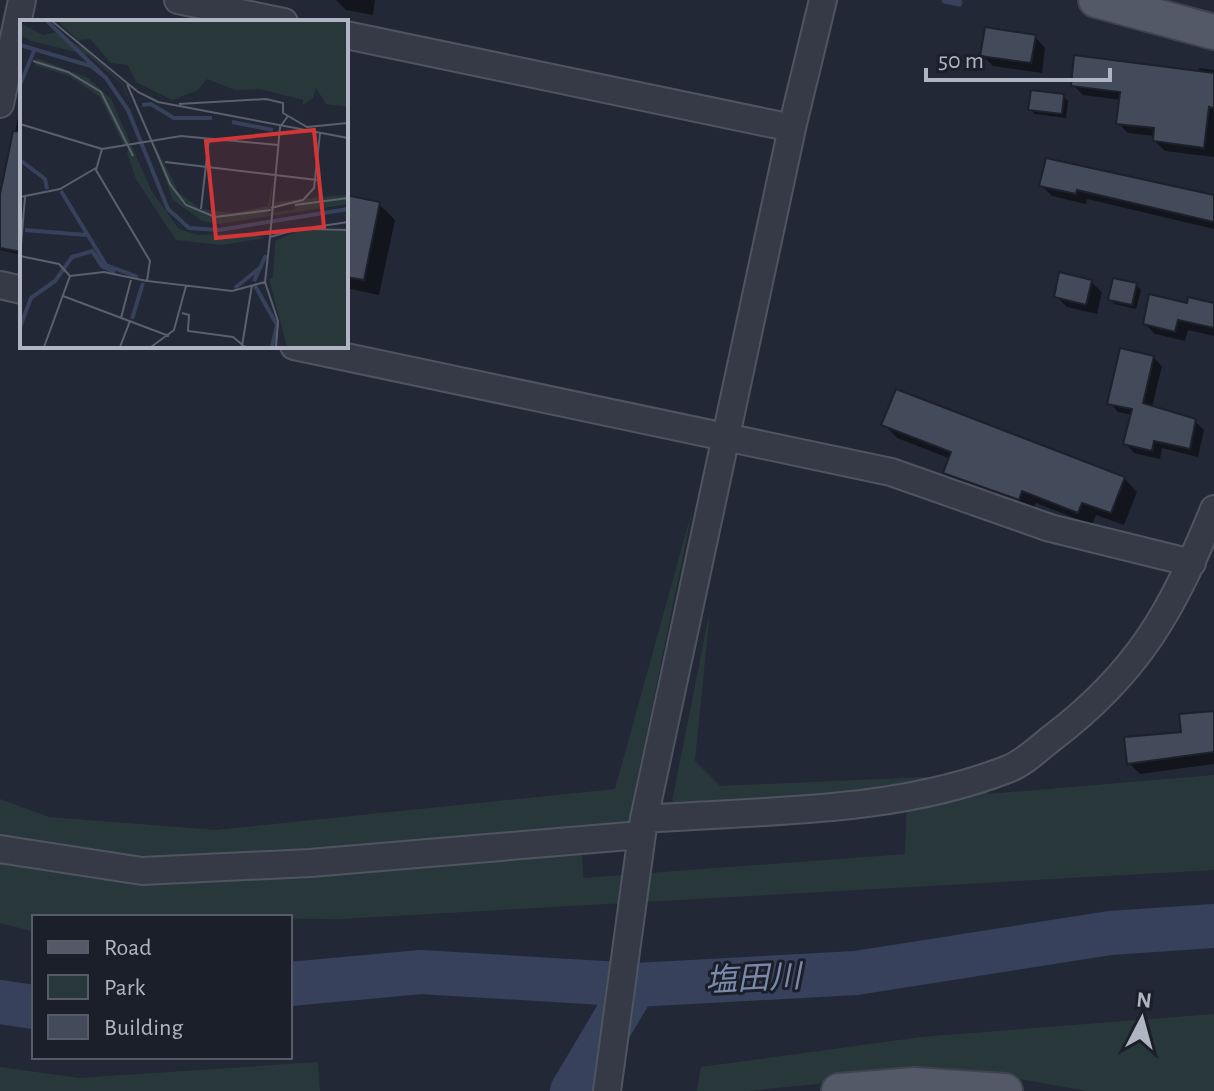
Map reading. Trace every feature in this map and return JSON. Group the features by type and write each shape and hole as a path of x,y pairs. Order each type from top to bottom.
{"main road":[{"path":"1096,0 1214,32"},
{"path":"839,1091 914,1085 1005,1091"}],"street":[{"path":"0,104 22,0"},
{"path":"178,0 274,20"},
{"path":"607,1091 641,834 792,128 823,0"},
{"path":"348,35 792,128"},
{"path":"0,285 20,290"},
{"path":"304,348 891,472 1050,528 1192,563"},
{"path":"0,849 142,871 310,863 641,834 891,802 1011,768 1073,722 1145,649 1192,563 1214,509"}],"green space":[{"path":"693,507 628,824 581,830 583,878 905,854 907,797 702,813 672,801 710,610 695,761 720,786 970,775 989,794 1214,775 1214,870 340,919 292,919 292,915 32,915 31,931 0,923 0,799 49,817 216,830 615,789"},
{"path":"1214,1014 1214,1091 1086,1091 965,1069 748,1091 697,1091 701,1067 921,1037"},
{"path":"318,1062 320,1091 0,1091 0,1067 79,1078"}],"building":[{"path":"985,27 1036,35 1031,63 980,56"},
{"path":"1074,55 1214,73 1214,108 1209,107 1204,148 1153,141 1154,128 1116,124 1120,92 1071,86"},
{"path":"1031,90 1064,94 1062,114 1028,110"},
{"path":"13,131 20,132 20,252 0,248 0,194"},
{"path":"1046,158 1214,195 1214,222 1077,190 1076,194 1039,186"},
{"path":"348,195 380,202 364,280 348,277"},
{"path":"1059,272 1092,280 1086,305 1054,297"},
{"path":"1113,278 1137,283 1132,305 1108,300"},
{"path":"1149,294 1187,303 1188,297 1214,303 1214,328 1178,320 1175,332 1143,324"},
{"path":"1120,348 1154,356 1143,403 1196,419 1190,449 1154,441 1152,451 1123,444 1132,409 1107,404"},
{"path":"896,389 1125,477 1111,513 1082,503 1078,513 1022,491 1019,500 943,473 951,452 881,425"},
{"path":"1214,711 1214,752 1127,764 1124,737 1181,732 1179,714"}],"waterway":[{"path":"945,0 959,3"},
{"name":"塩田川","path":"292,984 421,972 636,985 856,973 1110,933 1214,926"},
{"path":"572,1091 632,990"},
{"name":"塩田川","path":"0,1002 32,1007"}]}
